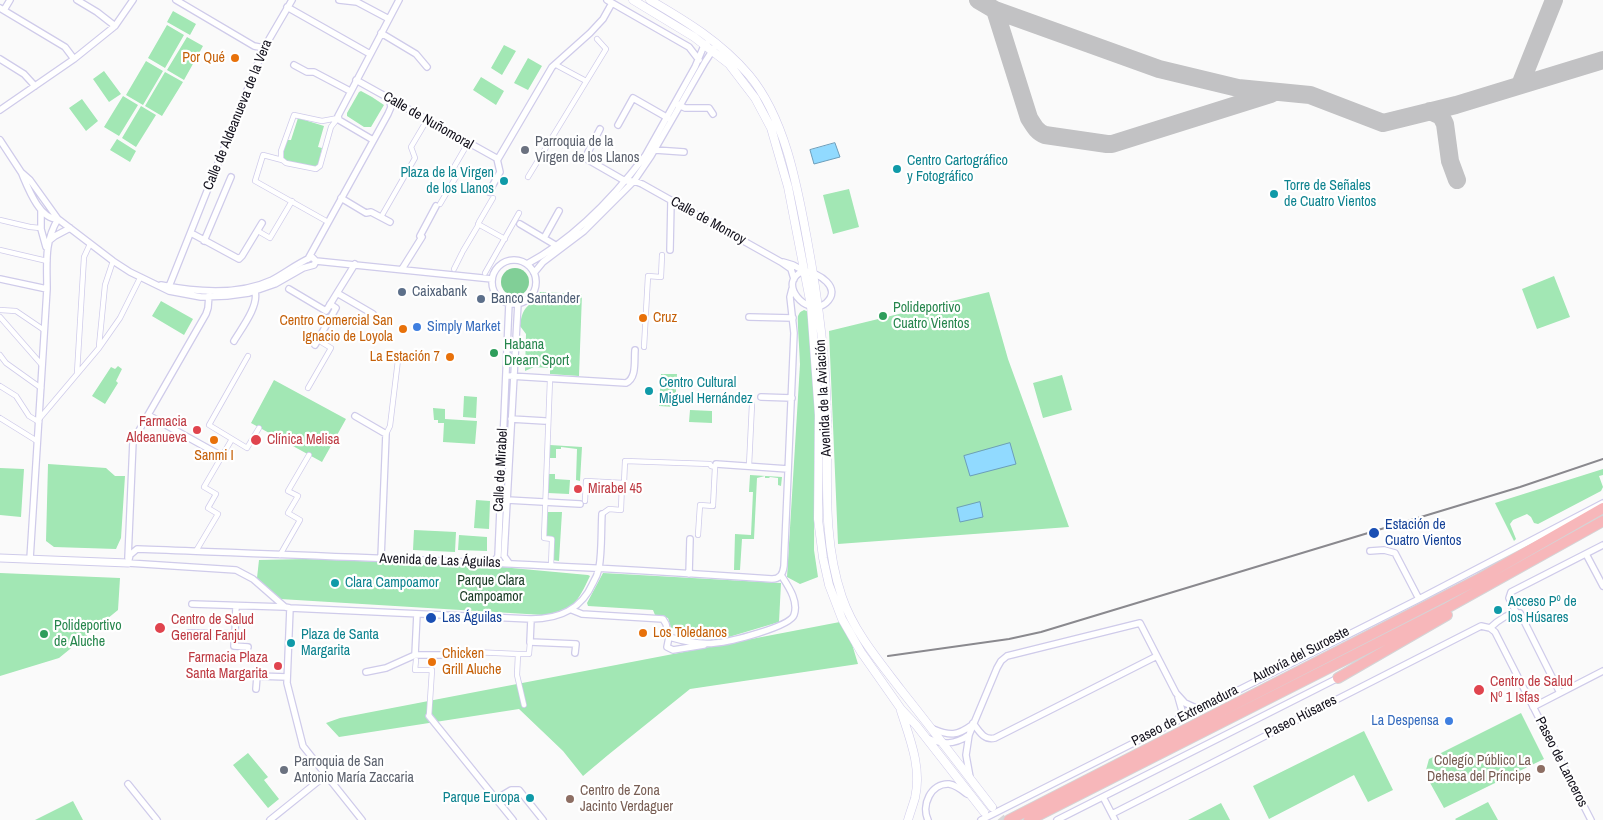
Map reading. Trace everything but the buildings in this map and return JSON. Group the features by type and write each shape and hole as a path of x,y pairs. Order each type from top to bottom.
{"highway":[{"name":"Autovía del Suroeste","path":"1009,820 1479,579 1603,508"},
{"name":"Autovía del Suroeste","path":"1029,820 1445,609 1603,521"},
{"path":"1338,678 1511,578 1519,569"}],"main road":[{"name":"Avenida de la Aviación","path":"633,0 714,51 729,64 756,98 771,128 788,187 802,255 808,271"},
{"name":"Avenida de la Aviación","path":"650,0 714,41 750,76 770,108 780,132 793,176 808,271 819,415 818,518 827,576 842,620 861,652 901,709 984,812"},
{"name":"Avenida de la Aviación","path":"811,305 825,379 827,498 832,560 842,599 863,641 992,807"},
{"path":"901,709 914,750 917,772 915,797 908,820"}],"street":[{"path":"10,0 2,9 65,47 74,59"},
{"path":"77,0 115,26"},
{"path":"0,110 74,59 115,26 134,0"},
{"path":"176,0 254,46 264,48"},
{"name":"Calle de Aldeanueva de la Vera","path":"166,288 264,48 292,0"},
{"path":"339,0 343,2 356,2 389,19"},
{"path":"328,222 255,181 263,155 313,170 319,168 331,127 338,118 350,91 399,0"},
{"path":"489,192 500,172 498,158 552,67 603,19 610,2 689,47 699,60"},
{"path":"287,7 370,54"},
{"path":"381,34 416,54 427,67"},
{"path":"528,177 606,49 596,39"},
{"path":"677,104 714,51 714,41 689,47"},
{"path":"528,264 555,246 604,204 645,156 677,104 699,60 703,44"},
{"path":"0,59 24,74 35,86"},
{"path":"294,65 307,72 314,72 350,91"},
{"path":"558,66 586,81"},
{"name":"Calle de Nuñomoral","path":"356,80 498,158"},
{"path":"128,562 133,441 206,314 208,298 212,292 250,288 309,262 328,222 390,111 389,98"},
{"path":"618,124 633,98 669,118"},
{"path":"677,104 685,108 709,108 714,114"},
{"path":"282,160 280,156 281,151 294,115 322,121 338,118 373,140"},
{"path":"534,273 543,262 590,225 634,181 655,150 669,118"},
{"path":"381,217 414,158 411,147 428,120"},
{"path":"600,129 585,158 625,181 634,181"},
{"path":"0,140 21,172 42,211 52,219 57,217"},
{"path":"402,269 456,177 450,174 468,143"},
{"path":"655,150 684,152"},
{"path":"21,172 30,180 57,217 90,244 140,278 174,293 208,298 255,292 309,262 314,257 316,261 492,280"},
{"name":"Calle de Aldeanueva de la Vera","path":"204,241 231,177"},
{"name":"Calle de Monroy","path":"634,181 781,262 791,269 794,278"},
{"path":"341,198 366,213 372,212 390,222"},
{"path":"454,269 493,198"},
{"path":"258,231 270,238 292,201"},
{"path":"670,250 671,201"},
{"path":"42,211 40,228 47,249"},
{"path":"544,238 560,211"},
{"path":"486,273 519,213"},
{"path":"30,559 47,289 47,249 57,217"},
{"path":"0,220 40,228"},
{"path":"190,233 239,259 262,223"},
{"path":"479,223 505,239"},
{"path":"520,224 555,246 563,247"},
{"path":"49,242 55,236 70,228"},
{"path":"76,374 84,257 90,244"},
{"path":"0,250 47,261"},
{"path":"644,347 648,276 661,277 662,255"},
{"path":"793,265 800,261 802,255"},
{"path":"515,260 528,264 534,273 535,290 530,298 518,304 509,303 498,297 494,290 492,280 498,266 506,262 515,260"},
{"path":"99,348 105,286 113,261"},
{"name":"Calle de Monroy","path":"781,262 808,271 827,281 831,288 828,302 811,305 796,303 792,316"},
{"path":"289,289 326,311 355,264"},
{"path":"572,610 582,614 663,620 669,637 667,646 673,650 714,643 773,628 786,623 793,617 795,612 793,595 782,573 794,333 790,297 794,278 799,273 808,271"},
{"path":"39,420 99,348 120,318 140,278"},
{"path":"0,279 47,289"},
{"path":"166,288 228,290"},
{"path":"792,289 796,297 811,305"},
{"path":"234,341 254,306 257,297 255,292"},
{"path":"337,293 373,314"},
{"name":"Calle de Mirabel","path":"494,563 498,556 509,303"},
{"path":"308,388 331,348 316,343 336,308 330,304"},
{"name":"Calle de Mirabel","path":"509,563 504,556 518,304"},
{"path":"0,310 16,311 44,330"},
{"path":"749,317 792,316"},
{"path":"0,318 42,365"},
{"path":"506,376 626,383 633,376 635,350"},
{"path":"0,355 6,363 41,388"},
{"path":"248,356 209,425 247,448 259,428"},
{"path":"381,558 386,434 390,426 398,360"},
{"path":"550,379 544,538 552,539 551,566"},
{"path":"0,386 16,396 30,416 39,420"},
{"path":"761,397 792,398"},
{"path":"750,466 752,404"},
{"path":"148,414 218,454"},
{"path":"355,416 386,434"},
{"path":"0,418 37,442"},
{"name":"Calle de Mirabel","path":"511,419 547,421"},
{"path":"196,551 218,514 208,508 216,494 204,487 232,439"},
{"path":"280,555 300,520 288,514 298,496 288,491 309,455"},
{"path":"192,604 531,620 558,616 572,610 586,596 599,569 602,514 608,509 621,510 625,461 788,469"},
{"path":"698,535 700,505 713,506 715,466"},
{"path":"583,502 586,480 623,483"},
{"name":"Calle de Mirabel","path":"507,500 583,502"},
{"name":"Paseo de Extremadura","path":"981,820 1419,599 1603,502"},
{"path":"689,574 690,540"},
{"path":"1560,692 1520,613 1516,612 1509,598 1512,592 1603,545"},
{"name":"Avenida de Las Águilas","path":"128,562 134,550 137,549 509,563 772,579 782,573"},
{"path":"1370,551 1384,550 1395,553 1419,599"},
{"path":"1586,554 1603,586"},
{"path":"0,558 128,562 236,570 254,579 287,608 287,677 291,702 303,746 362,820"},
{"path":"236,606 234,646 248,647"},
{"path":"1490,628 1516,612"},
{"path":"417,614 415,670 432,670 429,716 512,820"},
{"path":"366,672 386,668 415,658 471,654 529,654 531,620"},
{"path":"970,778 966,756 972,724 1001,661 1007,656 1140,623 1176,692 1182,712 1178,720"},
{"name":"Paseo Húsares","path":"1113,817 1481,626 1490,628"},
{"name":"Paseo de Lanceros","path":"1490,628 1495,632 1591,820"},
{"path":"189,633 234,634"},
{"path":"669,637 678,640 714,643"},
{"path":"530,642 576,644 575,654"},
{"path":"518,654 517,675 524,705"},
{"path":"972,724 984,737 995,738 1157,656"},
{"path":"1533,707 1603,672"},
{"path":"256,689 257,676 287,677"},
{"path":"1057,820 1338,678"},
{"path":"1176,692 1185,703 1198,709"},
{"path":"931,728 953,734 961,733 972,724"},
{"path":"925,737 943,743 957,742 969,735"},
{"path":"270,820 326,775"},
{"path":"128,784 157,820"},
{"name":"Avenida de la Aviación","path":"928,820 926,805 928,797 932,791 942,785 950,784 959,787 973,799"},
{"path":"496,798 511,790 519,790 543,820"},
{"path":"1103,797 1113,817"}],"green space":[{"path":"173,11 196,24 190,35 167,22"},
{"path":"167,25 184,35 165,68 148,58"},
{"path":"187,37 203,46 184,80 167,70"},
{"path":"504,45 516,51 502,75 491,68"},
{"path":"528,58 542,66 528,90 514,83"},
{"path":"146,61 163,71 143,105 126,95"},
{"path":"104,71 121,94 109,102 93,79"},
{"path":"165,72 183,82 162,116 145,106"},
{"path":"481,77 504,91 496,105 473,90"},
{"path":"361,91 384,105 371,127 364,127 347,116"},
{"path":"123,96 138,105 119,136 104,127"},
{"path":"82,99 98,121 86,131 69,108"},
{"path":"141,106 156,115 136,147 122,138"},
{"path":"298,118 324,126 318,147 322,148 318,166 314,168 286,161 282,156 287,140 291,140"},
{"path":"117,139 136,151 130,162 110,150"},
{"path":"849,189 859,227 833,234 823,195"},
{"path":"515,268 525,272 529,282 525,292 515,296 505,292 501,282 505,272"},
{"path":"1554,276 1570,317 1537,329 1522,289"},
{"path":"540,292 582,294 579,376 550,374 550,368 534,367 525,371 526,334 520,326 521,318 525,309"},
{"path":"989,292 1008,359 1069,527 838,544 829,331"},
{"path":"161,301 193,319 184,335 152,316"},
{"path":"804,310 809,312 815,380 814,550 818,577 800,584 787,577 800,364 798,316"},
{"path":"118,366 122,369 116,381 118,383 105,404 92,396 111,367 115,369"},
{"path":"661,374 677,374 675,407 659,406"},
{"path":"1062,375 1072,410 1043,418 1033,383"},
{"path":"274,380 346,419 322,462 251,423"},
{"path":"464,396 477,397 476,418 463,417"},
{"path":"433,408 445,409 445,419 477,421 475,444 443,442 444,423 438,423 438,420 434,420"},
{"path":"690,410 712,411 712,423 689,422"},
{"path":"550,445 582,447 580,481 576,480 577,449 561,447 561,449 556,449 556,458 549,458"},
{"path":"48,464 106,468 115,476 125,476 121,538 116,549 54,547 46,541"},
{"path":"0,468 24,469 21,517 0,515"},
{"path":"1603,469 1603,475 1599,476 1603,487 1601,491 1538,524 1534,523 1527,514 1513,520 1510,524 1516,539 1514,541 1495,503"},
{"path":"549,474 555,474 555,479 570,480 569,494 548,493"},
{"path":"750,475 782,477 781,486 778,485 778,478 765,478 765,476 757,478 754,539 742,539 740,570 734,570 735,534 751,535 753,492 749,492"},
{"path":"476,500 490,501 489,529 474,528"},
{"path":"546,512 562,512 559,561 552,560 553,538 545,537"},
{"path":"414,530 456,532 455,552 413,550"},
{"path":"459,535 487,537 487,551 458,550"},
{"name":"Parque Clara Campoamor","path":"306,559 490,566 590,576 582,593 573,604 562,611 543,615 280,599 257,578 259,560"},
{"name":"Polideportivo de Aluche","path":"0,573 120,578 118,610 59,658 0,676"},
{"path":"603,573 781,583 779,622 722,639 698,636 695,631 671,628 668,618 655,615 653,610 588,606 587,603"},
{"path":"845,621 858,664 690,689 583,776 563,751 519,709 339,737 326,723 340,718"},
{"path":"1521,713 1544,759 1444,808 1429,781 1426,770 1429,759"},
{"path":"1364,731 1393,790 1368,802 1354,775 1269,819 1253,786"},
{"path":"248,753 268,777 264,780 279,799 268,808 233,765"},
{"path":"73,801 83,820 35,820"},
{"path":"1488,802 1498,820 1455,819"},
{"path":"1221,803 1230,820 1188,820"}],"water":[{"path":"835,143 840,157 814,164 810,150"},
{"path":"1010,443 1016,464 970,476 964,456"},
{"path":"980,502 983,517 960,522 957,508"}],"taxiway":[{"path":"978,0 995,10 1159,69 1238,88 1310,95 1383,123 1456,105 1603,60"},
{"path":"1520,85 1554,0"},
{"path":"995,10 1029,118 1034,126 1045,135 1112,144 1271,94"},
{"path":"1430,111 1441,116 1445,124 1450,161 1457,180"}],"tunnel":[{"path":"993,808 1003,820"}],"railway":[{"path":"888,656 1009,639 1041,632 1520,487 1603,459"}],"place":[{"name":"Por Qué","path":"235,58"},
{"name":"Parroquia de la Virgen de los Llanos","path":"525,150"},
{"name":"Centro Cartográfico y Fotográfico","path":"897,169"},
{"name":"Plaza de la Virgen de los Llanos","path":"504,181"},
{"name":"Torre de Señales de Cuatro Vientos","path":"1274,194"},
{"name":"Caixabank","path":"402,292"},
{"name":"Banco Santander","path":"481,299"},
{"name":"Polideportivo Cuatro Vientos","path":"883,316"},
{"name":"Cruz","path":"643,318"},
{"name":"Simply Market","path":"417,327"},
{"name":"Centro Comercial San Ignacio de Loyola","path":"403,329"},
{"name":"Habana Dream Sport","path":"494,353"},
{"name":"La Estación 7","path":"450,357"},
{"name":"Centro Cultural Miguel Hernández","path":"649,391"},
{"name":"Farmacia Aldeanueva","path":"197,430"},
{"name":"Sanmi I","path":"214,440"},
{"name":"Clínica Melisa","path":"256,440"},
{"name":"Mirabel 45","path":"578,489"},
{"name":"Estación de Cuatro Vientos","path":"1374,533"},
{"name":"Clara Campoamor","path":"335,583"},
{"name":"Acceso Pº de los Húsares","path":"1498,610"},
{"name":"Las Águilas","path":"431,618"},
{"name":"Centro de Salud General Fanjul","path":"160,628"},
{"name":"Los Toledanos","path":"643,633"},
{"name":"Polideportivo de Aluche","path":"44,634"},
{"name":"Plaza de Santa Margarita","path":"291,643"},
{"name":"Chicken Grill Aluche","path":"432,662"},
{"name":"Farmacia Plaza Santa Margarita","path":"278,666"},
{"name":"Centro de Salud Nº 1 Isfas","path":"1479,690"},
{"name":"La Despensa","path":"1449,721"},
{"name":"Colegío Público La Dehesa del Príncipe","path":"1541,769"},
{"name":"Parroquia de San Antonio María Zaccaria","path":"284,770"},
{"name":"Parque Europa","path":"530,798"},
{"name":"Centro de Zona Jacinto Verdaguer","path":"570,799"}]}
